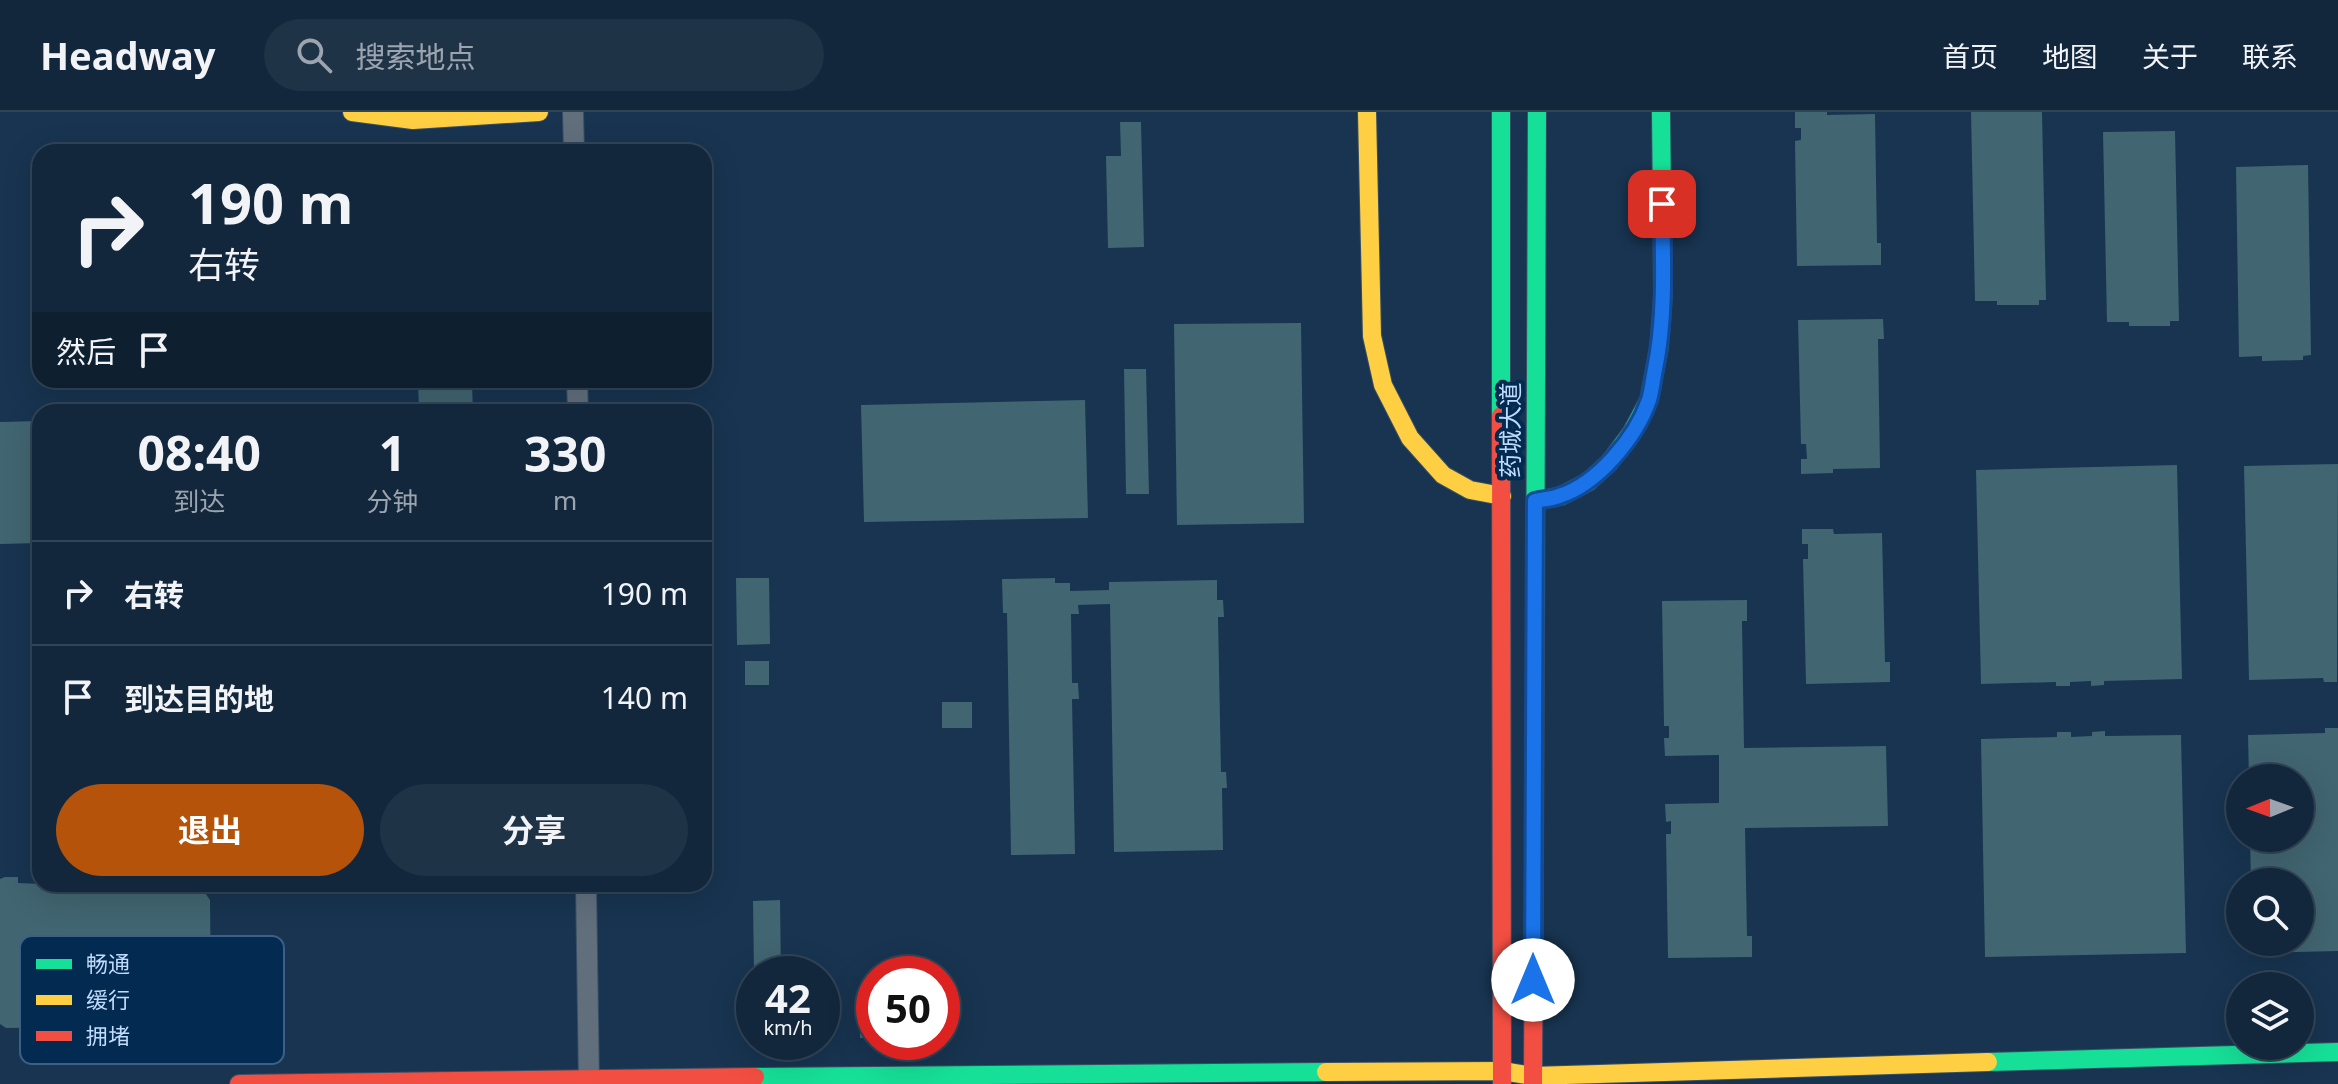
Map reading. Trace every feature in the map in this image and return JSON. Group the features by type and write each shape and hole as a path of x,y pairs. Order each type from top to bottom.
{"main road":[{"path":"352,112 413,120 539,112"},
{"path":"1367,112 1372,336 1383,385 1410,438 1443,475 1470,490 1502,496"},
{"name":"药城大道","path":"1501,112 1502,1077"},
{"name":"药城大道","path":"1533,1080 1537,112"},
{"path":"1535,501 1561,496 1588,482 1609,463 1632,432 1649,400 1659,348 1663,296 1661,112"},
{"path":"239,1084 1502,1077 1533,1080 2338,1052"}],"street":[{"path":"573,112 574,144"},
{"path":"586,892 589,1081"}],"building":[{"path":"1795,112 1875,114 1877,243 1881,243 1881,265 1797,266 1795,141 1801,140 1801,128 1795,128"},
{"path":"1971,112 2042,112 2046,300 2039,300 2039,305 1997,305 1997,301 1975,301"},
{"path":"1120,122 1141,122 1144,247 1108,248 1106,156 1121,156"},
{"path":"2175,131 2179,321 2170,321 2170,326 2129,326 2129,322 2107,322 2103,132"},
{"path":"2308,165 2311,355 2303,356 2303,360 2262,361 2262,356 2239,357 2236,167"},
{"path":"1883,319 1884,339 1878,339 1880,468 1833,469 1833,473 1801,474 1801,459 1807,459 1806,444 1801,444 1798,320"},
{"path":"1301,323 1304,523 1177,525 1174,324"},
{"path":"1124,369 1146,369 1149,494 1126,494"},
{"path":"418,388 472,388 473,404 419,404"},
{"path":"1085,400 1088,518 864,522 861,405"},
{"path":"32,421 32,543 0,544 0,422"},
{"path":"2338,464 2337,682 2324,682 2323,678 2249,680 2244,466"},
{"path":"2177,465 2182,679 2104,681 2104,685 2091,686 2091,681 2070,682 2070,686 2056,686 2056,682 1981,684 1976,470"},
{"path":"1802,529 1833,529 1834,534 1882,533 1885,662 1890,662 1890,682 1806,684 1803,559 1808,559 1808,544 1802,544"},
{"path":"736,578 769,578 770,644 737,645"},
{"path":"1055,578 1055,583 1070,583 1070,591 1109,590 1109,582 1217,580 1217,600 1223,600 1224,617 1218,617 1221,772 1226,772 1227,788 1222,788 1223,850 1114,852 1110,604 1078,605 1079,614 1071,614 1072,683 1078,683 1079,699 1072,699 1075,854 1011,855 1007,613 1003,613 1002,579"},
{"path":"1747,600 1747,621 1742,621 1744,748 1886,746 1888,826 1745,828 1747,936 1752,936 1752,957 1668,958 1666,834 1671,834 1671,821 1666,822 1665,804 1719,803 1719,755 1665,756 1664,738 1669,738 1669,726 1664,726 1662,601"},
{"path":"745,661 769,661 769,685 745,685"},
{"path":"942,702 972,702 972,728 942,728"},
{"path":"2325,728 2338,728 2338,951 2314,952 2314,868 2251,868 2250,852 2314,852 2314,764 2249,764 2248,735 2325,733"},
{"path":"2105,731 2105,736 2181,735 2186,953 1985,957 1981,739 2057,737 2057,732 2071,732 2071,737 2092,736 2092,732"},
{"path":"18,877 18,883 32,884 32,892 204,892 210,900 210,936 20,936 20,1028 6,1028 0,1024 0,879"},
{"path":"780,900 781,956 754,956 753,901"}],"traffic: fast":[{"path":"1501,112 1501,416"},
{"path":"1535,639 1537,112"},
{"path":"1535,501 1561,496 1588,482 1609,463 1632,432 1649,400 1659,348 1663,296 1661,112"},
{"path":"1988,1062 2338,1052"},
{"path":"755,1077 1326,1072"}],"traffic: slow":[{"path":"352,112 413,120 539,112"},
{"path":"1367,112 1372,336 1383,385 1410,438 1443,475 1470,490 1502,496"},
{"path":"1326,1072 1502,1071 1533,1076 1988,1062"}],"traffic: jam":[{"path":"1501,416 1502,1084"},
{"path":"1533,1084 1535,639"},
{"path":"239,1084 755,1077"}],"route":[{"path":"1533,980 1535,501 1561,496 1588,482 1609,463 1632,432 1649,400 1659,348 1663,296 1662,204"}]}
